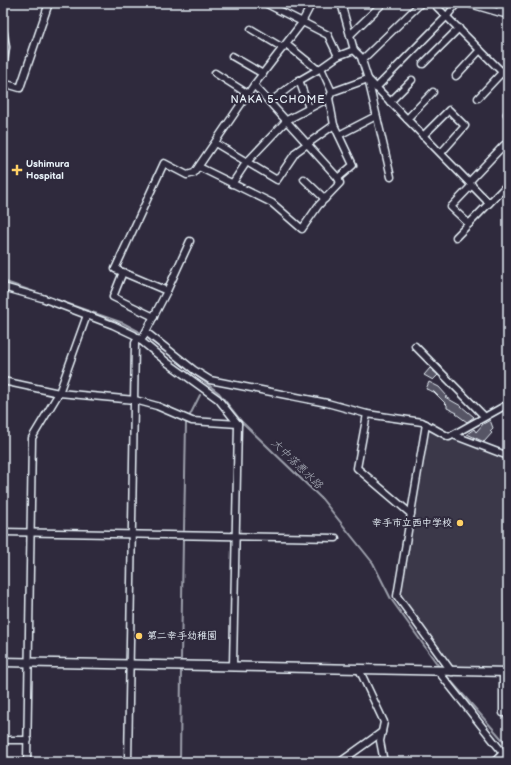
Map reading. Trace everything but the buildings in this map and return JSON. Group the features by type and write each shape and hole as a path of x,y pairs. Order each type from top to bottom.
{"street":[{"path":"5,83 20,88 49,3"},
{"path":"265,3 328,35 338,56"},
{"path":"278,10 282,3"},
{"path":"167,291 115,269 164,163 187,175 194,173 248,94 302,22 312,3"},
{"path":"350,35 382,4 381,3"},
{"path":"362,60 421,3"},
{"path":"433,3 508,78"},
{"path":"376,88 447,16 457,3"},
{"path":"467,3 500,8 508,15"},
{"path":"342,4 354,50 361,57 368,79 391,177"},
{"path":"423,64 459,28"},
{"path":"251,29 284,46 319,68 330,95 334,125 353,165 338,178"},
{"path":"3,34 6,47 3,63"},
{"path":"270,102 299,80 338,56 354,50"},
{"path":"456,76 480,50"},
{"path":"232,56 263,74"},
{"path":"478,98 508,66"},
{"path":"215,73 248,94"},
{"path":"368,79 489,203"},
{"path":"232,184 246,163 286,120 330,95 368,79"},
{"path":"299,80 309,108"},
{"path":"390,102 412,80"},
{"path":"199,167 272,203 302,229 325,198 340,182 270,102 254,86"},
{"path":"407,119 433,92"},
{"path":"424,136 449,110 465,126 441,153"},
{"path":"339,135 376,116"},
{"path":"215,143 246,163 277,180 296,152 308,145 334,125"},
{"path":"469,224 451,207 504,145"},
{"path":"304,179 325,198"},
{"path":"456,237 508,184"},
{"path":"128,762 135,343 141,339 146,332 190,241"},
{"path":"122,272 113,297 154,317"},
{"path":"3,287 42,298 113,325 141,339 168,363 218,400 238,424 233,665"},
{"path":"28,762 32,438 59,393 87,315"},
{"path":"146,332 194,370 210,380 327,402 367,414 402,418 426,424 449,437 484,416 508,404"},
{"path":"415,346 484,416"},
{"path":"3,381 59,393 135,400 157,406 192,421 238,424"},
{"path":"367,414 357,468 412,514"},
{"path":"426,424 397,596 450,672"},
{"path":"453,435 508,456"},
{"path":"3,532 336,538"},
{"path":"3,662 233,665 450,672 505,672 503,713 508,713"},
{"path":"358,669 384,722 380,741 384,762"},
{"path":"438,671 508,758"},
{"path":"340,762 382,732"},
{"path":"3,740 28,740"},
{"path":"494,762 503,753"}],"shaded area":[{"name":"幸手市立西中学校","path":"430,428 450,439 508,460 508,667 452,668 400,598 427,429"}],"waterway":[{"path":"482,3 508,10"},
{"name":"大中落悪水路","path":"3,15 9,41 8,63 3,82"},
{"name":"大中落悪水路","path":"3,281 123,323 138,331 219,393 242,422 322,499 373,563 391,599 440,668"},
{"path":"190,415 200,395"},
{"path":"184,530 186,423"},
{"path":"181,659 183,540"},
{"path":"180,762 181,669"},
{"name":"大中落悪水路","path":"444,673 508,746"}],"place":[{"name":"Ushimura Hospital","path":"17,170"},
{"name":"幸手市立西中学校","path":"460,523"},
{"name":"第二幸手幼稚園","path":"139,636"}],"district":[{"name":"NAKA 5-CHOME","path":"278,99"}]}
